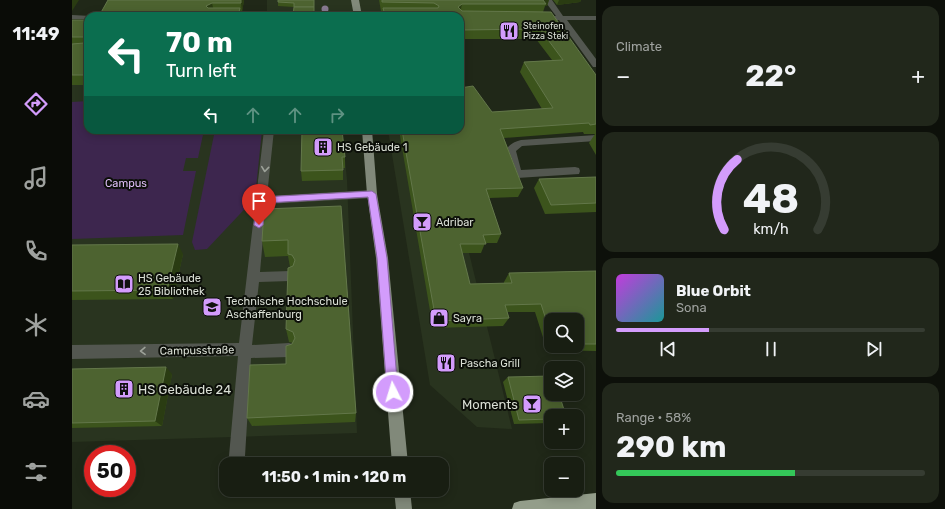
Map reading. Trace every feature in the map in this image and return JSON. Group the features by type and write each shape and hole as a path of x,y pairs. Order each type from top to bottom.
{"highway":[{"path":"520,509 596,501"}],"main road":[{"path":"355,0 357,12"},
{"path":"367,134 372,194 382,258 399,457"},
{"path":"403,497 404,509"}],"street":[{"path":"548,0 596,65"},
{"path":"72,17 84,17"},
{"path":"529,18 596,18"},
{"name":"Campusstraße","path":"72,352 245,351 269,134"},
{"path":"575,171 517,174 510,153 511,148 515,144 521,143 596,138"},
{"path":"262,200 372,194"},
{"path":"253,277 290,276"},
{"path":"237,456 245,351 289,350"}],"shaded area":[{"path":"267,0 407,0 410,12 267,12"},
{"name":"Technische Hochschule Aschaffenburg","path":"72,26 84,26 84,134 342,134 347,180 357,433 72,442"},
{"path":"389,134 440,134 512,429 477,427 430,385"}],"green space":[{"name":"Campus","path":"84,101 84,134 203,134 198,158 186,158 183,171 196,171 183,235 72,239 72,102"},
{"path":"214,134 262,134 255,198 207,249 195,250 192,242"}],"building":[{"path":"108,0 241,0 241,3 212,3 206,6 208,8 240,8 239,12 101,12"},
{"path":"278,0 314,0 314,7 294,7 294,3 278,2"},
{"path":"382,0 543,0 546,4 462,4 458,7 462,11 551,12 596,75 596,124 590,125 589,123 500,129 523,188 486,189 501,234 483,235 486,244 460,244 470,284 512,283 509,273 596,271 596,344 584,344 584,313 544,313 541,304 505,305 509,318 436,321 403,134 464,134 464,87 473,86 492,112 553,108 524,62 563,60 540,29 464,30 464,12 384,12 383,8 438,8 439,6 434,3 382,2"},
{"path":"294,7 314,7 314,12 293,12"},
{"path":"72,20 84,20 84,38 72,37"},
{"path":"84,43 84,75 72,75 72,44"},
{"name":"HS Gebäude 1","path":"302,134 342,134 345,157 342,157 343,170 301,171"},
{"path":"596,177 596,203 551,205 539,179"},
{"path":"341,206 356,413 247,418 250,365 286,364 286,346 292,344 295,338 293,332 286,329 288,268 293,266 295,260 292,255 288,254 288,240 262,241 264,209"},
{"name":"HS Gebäude 25 Bibliothek","path":"178,244 167,290 72,291 72,245"},
{"name":"HS Gebäude 24","path":"166,367 155,421 72,423 72,369"},
{"path":"544,376 544,401 561,401 564,409 544,409 544,419 519,420 508,377"}],"place":[{"name":"Steinofen Pizza Steki","path":"509,31"},
{"name":"HS Gebäude 1","path":"323,147"},
{"name":"Adribar","path":"422,222"},
{"name":"HS Gebäude 25 Bibliothek","path":"124,284"},
{"name":"Technische Hochschule Aschaffenburg","path":"212,307"},
{"name":"Sayra","path":"439,318"},
{"name":"Pascha Grill","path":"446,363"},
{"name":"HS Gebäude 24","path":"124,389"},
{"name":"Moments","path":"532,404"}],"route":[{"path":"259,225 262,200 372,194 382,258 393,392"}]}
